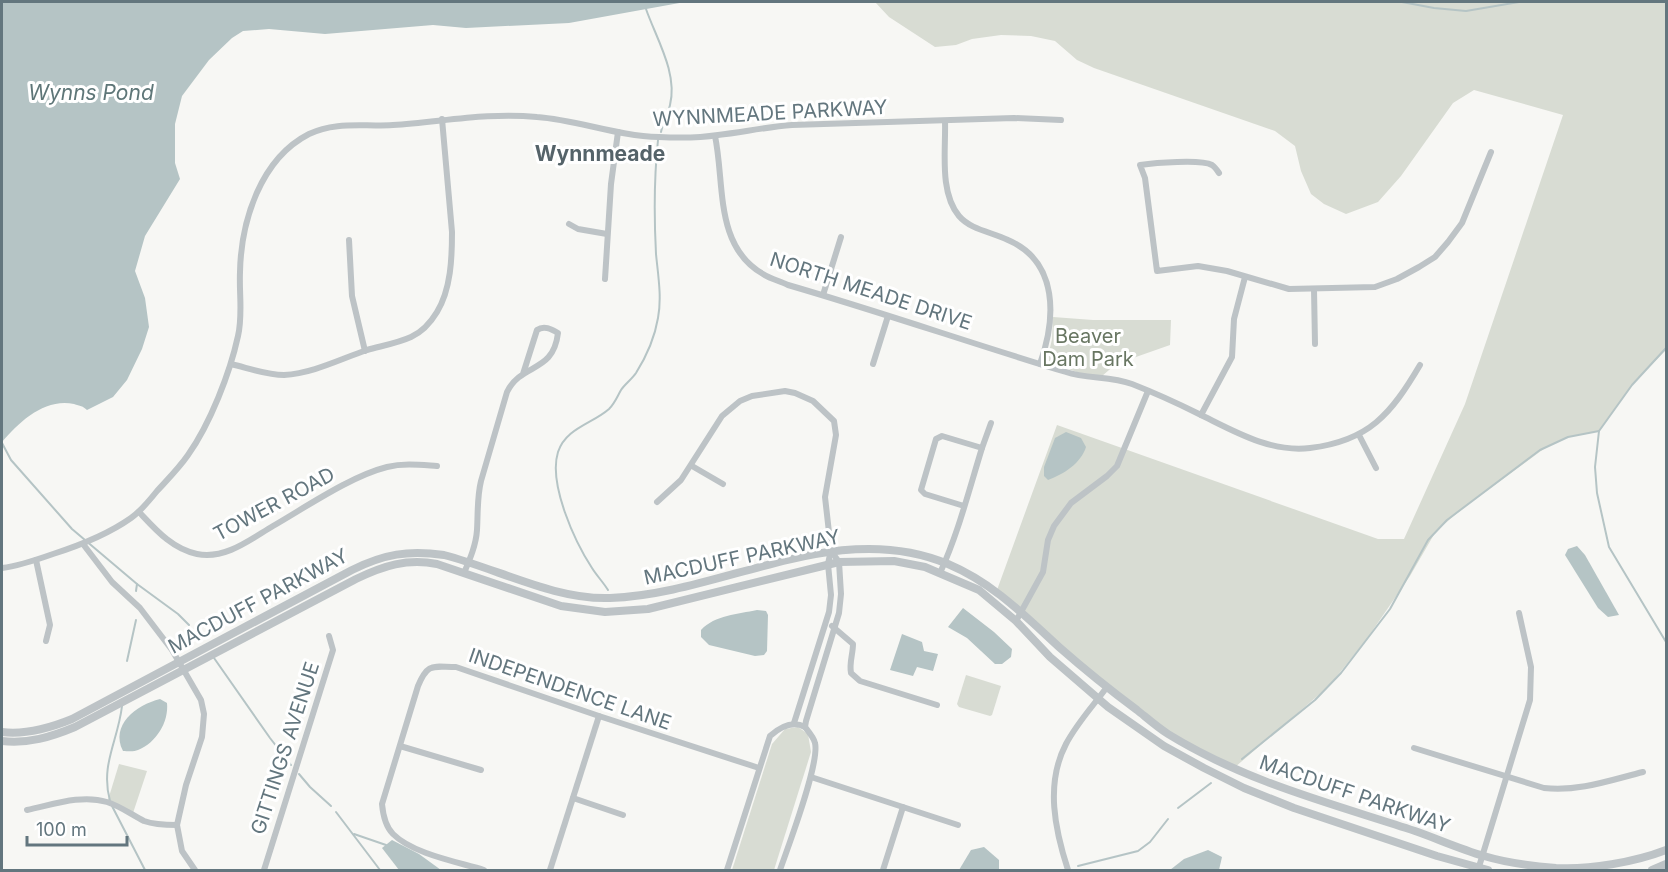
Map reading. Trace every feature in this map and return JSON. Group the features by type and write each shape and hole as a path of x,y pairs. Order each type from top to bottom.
{"street":[{"name":"WYNNMEADE PARKWAY","path":"2,568 36,560 83,544 115,529 139,512 182,464 199,439 231,364 239,335 243,232 255,198 275,162 298,141 323,128 350,124 392,126 478,116 537,117 659,137 715,136 792,125 1014,118 1061,120"},
{"path":"231,364 270,374 305,372 410,338 431,320 441,303 450,265 452,232 442,119"},
{"path":"945,121 946,178 953,206 960,217 978,230 1009,240 1028,252 1040,267 1047,283 1050,331 1040,364"},
{"path":"605,279 607,234 618,132"},
{"name":"NORTH MEADE DRIVE","path":"715,136 729,234 736,248 753,268 765,276 1040,364 1080,375 1116,380 1148,391 1240,436 1286,447 1307,449 1334,444 1359,435 1376,423 1399,399 1420,365"},
{"path":"1219,172 1213,165 1203,164 1140,165 1144,178 1157,271 1198,266 1227,271 1289,289 1375,287 1397,279 1435,256 1462,223 1491,152"},
{"path":"569,224 578,230 607,234"},
{"path":"823,295 841,237"},
{"path":"349,240 352,296 365,351"},
{"path":"1201,415 1232,357 1234,319 1245,277"},
{"path":"1314,289 1315,344"},
{"path":"873,364 888,316"},
{"path":"464,573 475,546 477,494 507,392 511,384 524,374 546,363 552,355 558,333 548,328 540,327 537,330 524,374"},
{"path":"657,502 681,480 692,466 722,416 745,398 785,391 795,393 813,401 834,420 836,435 825,497 831,550 828,564 831,595 826,624 794,723"},
{"path":"1016,621 1043,572 1048,540 1054,526 1071,503 1117,466 1139,418 1148,391"},
{"path":"940,573 991,423"},
{"path":"1359,435 1376,468"},
{"path":"963,506 925,494 921,490 936,439 942,436 982,448"},
{"name":"TOWER ROAD","path":"139,512 176,546 196,554 217,554 236,548 323,497 372,472 403,464 437,466"},
{"path":"692,466 723,484"},
{"path":"83,544 112,582 140,608 172,650 201,700 204,723 177,825 182,850 195,870"},
{"path":"805,727 839,614 841,594 839,562 831,550"},
{"name":"MACDUFF PARKWAY","path":"2,741 27,741 64,731 375,559 393,555 426,552 444,555 469,561 561,593 605,599 657,593 831,550 897,550 945,562 983,581 1021,611 1107,687 1168,733 1234,768 1290,792 1417,832 1483,856 1513,863 1559,868 1595,866 1648,857 1666,849"},
{"path":"36,560 50,625 46,641"},
{"name":"MACDUFF PARKWAY","path":"2,732 25,732 61,723 379,568 395,563 426,562 561,606 605,612 648,609 839,562 894,561 911,563 979,590 1016,621 1050,657 1098,699 1164,746 1244,788 1294,808 1478,870 1488,870"},
{"path":"1478,870 1530,700 1531,667 1519,613"},
{"path":"826,624 834,627 853,644 851,673 860,681 937,705"},
{"name":"GITTINGS AVENUE","path":"264,870 333,650 329,636"},
{"name":"INDEPENDENCE LANE","path":"484,870 422,851 392,834 384,819 382,804 422,675 428,668 456,667 598,717 759,768"},
{"path":"1068,870 1057,831 1053,805 1059,764 1065,746 1107,687"},
{"path":"550,870 598,717"},
{"path":"727,870 770,736 783,726 794,723 805,727 815,741 816,747 811,777 780,870"},
{"path":"400,746 482,770"},
{"path":"1414,748 1544,788 1558,790 1597,784 1643,772"},
{"path":"811,777 958,825"},
{"path":"573,798 623,815"},
{"path":"27,810 80,800 107,802 155,824 177,825"},
{"path":"884,870 903,807"},
{"path":"1652,870 1666,864"}],"green space":[{"path":"875,2 1666,2 1666,350 1632,385 1599,431 1568,437 1545,448 1436,531 1410,576 1366,640 1329,686 1234,768 1168,733 1107,687 997,590 1057,425 1378,539 1404,539 1465,404 1563,115 1474,90 1453,103 1401,176 1378,202 1346,214 1324,204 1311,194 1301,171 1295,146 1275,131 1094,68 1077,60 1055,41 1031,36 1001,35 935,47 889,17"},
{"name":"Beaver Dam Park","path":"1053,317 1093,320 1171,320 1170,345 1116,364 1102,376 1082,374 1047,361 1052,339"},
{"path":"966,675 1001,686 992,715 959,707 957,704"},
{"path":"798,727 808,734 811,752 774,870 732,870 772,744 785,729"},
{"path":"119,764 147,771 133,813 108,800"}],"water":[{"name":"Wynns Pond","path":"2,2 685,2 569,23 466,28 433,25 325,34 269,29 243,31 232,38 209,60 182,96 175,124 175,163 180,179 145,236 135,271 145,298 149,327 142,349 127,380 113,397 87,410 74,404 63,403 43,408 25,419 2,442"},
{"path":"1066,432 1081,438 1086,447 1084,453 1071,467 1048,480 1044,476 1044,467 1055,438"},
{"path":"1577,546 1585,555 1619,615 1608,617 1598,608 1565,555 1568,549"},
{"path":"963,608 1012,649 1011,657 1002,664 995,664 967,638 948,627"},
{"path":"757,610 766,611 768,615 767,651 764,655 755,656 709,645 701,637 701,630 713,621"},
{"path":"902,634 922,642 924,651 938,654 933,671 917,667 913,676 890,670"},
{"path":"160,699 167,703 167,710 156,737 135,751 123,751 120,733 123,725 134,711"},
{"path":"392,840 419,854 441,870 399,870 382,848"},
{"path":"984,847 999,860 999,870 959,870 971,850"},
{"path":"1208,850 1222,857 1219,870 1170,870 1184,859"}],"waterway":[{"path":"1402,2 1466,11 1519,2"},
{"path":"646,9 665,56 671,81 670,105 661,132"},
{"path":"608,590 585,557 571,528 560,496 556,465 558,452 567,437 613,404 640,367 655,332 660,302 655,211 658,140"},
{"path":"1666,348 1632,385 1599,431 1595,467 1597,493 1609,547 1666,642"},
{"path":"1242,759 1315,700 1341,673 1390,609 1428,540 1447,520 1540,450 1568,437 1599,431"},
{"path":"2,443 11,460 72,529 189,625"},
{"path":"136,591 137,584"},
{"path":"127,661 136,620"},
{"path":"214,658 291,765"},
{"path":"110,801 107,788 108,764 122,706"},
{"path":"299,774 331,806"},
{"path":"1178,808 1211,783"},
{"path":"112,806 145,870"},
{"path":"336,812 380,870"},
{"path":"1078,866 1138,851 1150,842 1168,819"},
{"path":"354,834 386,845"}],"district":[{"name":"Wynnmeade","path":"600,153"}]}
